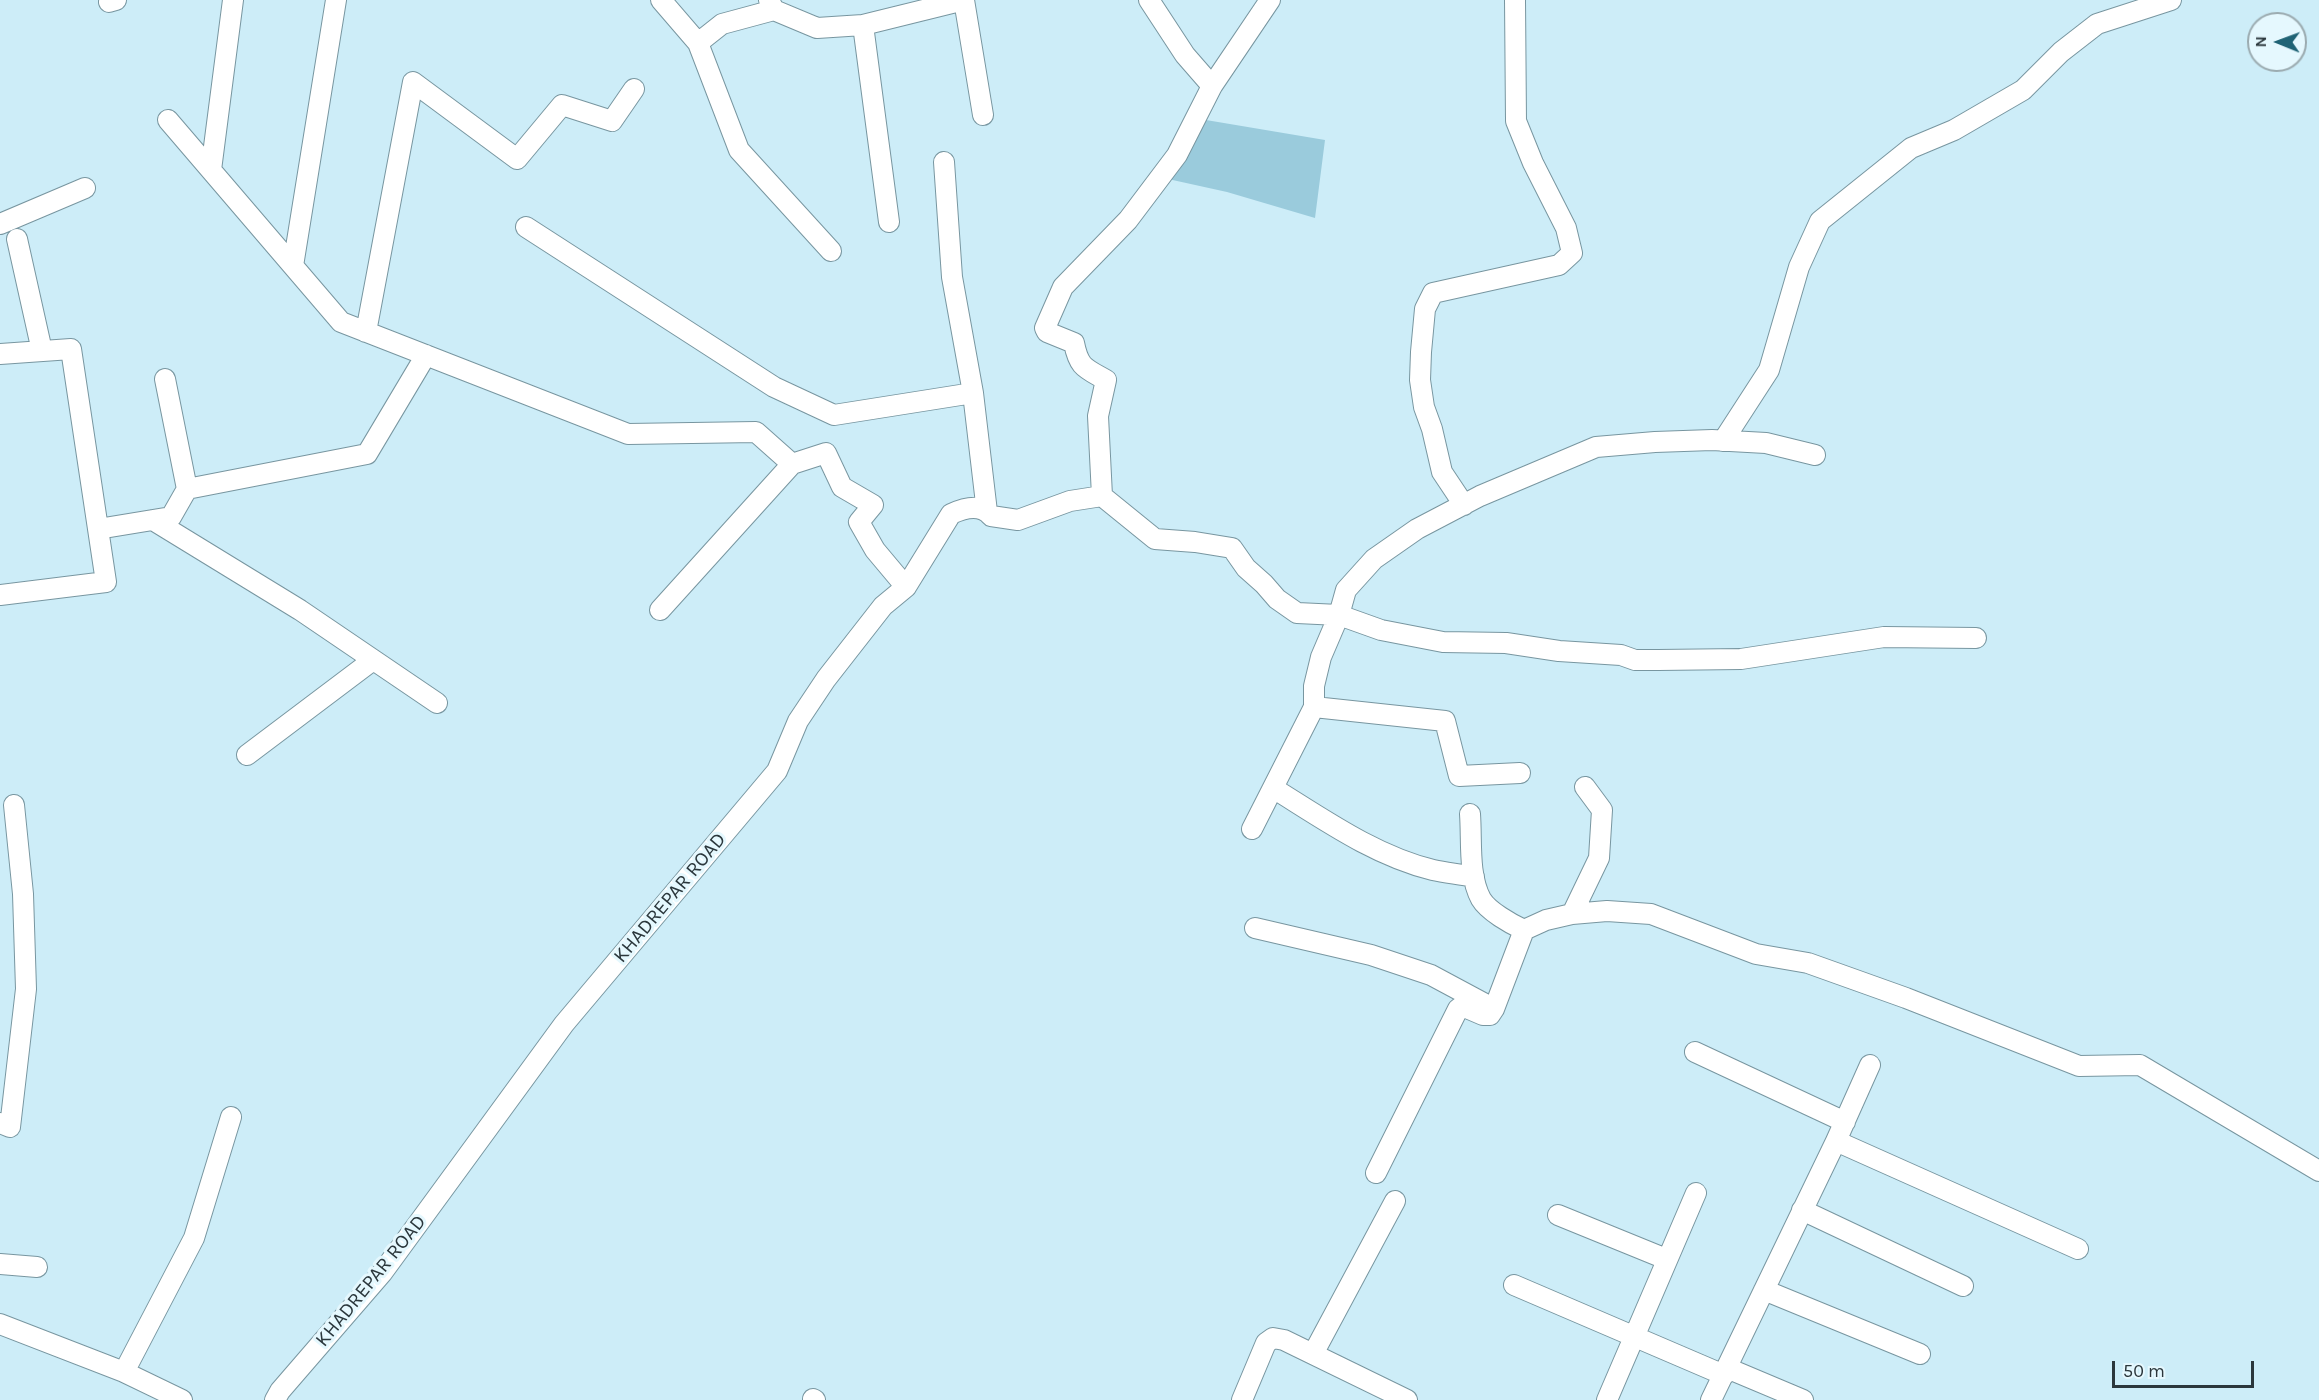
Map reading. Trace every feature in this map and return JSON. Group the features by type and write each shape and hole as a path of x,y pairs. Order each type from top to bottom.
{"street":[{"path":"211,170 233,0"},
{"path":"293,267 336,0"},
{"path":"661,0 698,43 739,150 831,251"},
{"path":"698,43 722,24 772,5 817,28 863,25 964,0 983,115"},
{"path":"1149,0 1185,55 1212,86"},
{"path":"1270,0 1212,86 1177,155 1128,220 1063,287 1046,328 1047,332 1074,343 1079,362 1086,370 1106,380 1098,416 1102,496 1155,539 1232,548 1246,568 1264,584 1276,599 1297,612 1339,615 1381,630 1443,642 1506,643 1559,651 1621,655 1635,660 1742,658 1884,637 1976,638"},
{"path":"1464,504 1442,472 1432,429 1424,407 1420,380 1425,309 1433,293 1559,265 1572,253 1566,228 1533,163 1516,121 1515,0"},
{"path":"1724,441 1769,370 1799,267 1820,220 1911,148 1954,130 2023,90 2061,51 2097,24 2171,0"},
{"path":"863,25 890,222"},
{"path":"366,332 413,82 517,159 562,105 612,121 634,89"},
{"path":"168,120 341,322 628,435 756,432 792,464"},
{"path":"944,162 952,277 973,393 987,512"},
{"path":"0,224 85,188"},
{"path":"526,227 774,387 834,415 973,393"},
{"path":"16,240 42,351"},
{"path":"0,354 71,350 106,582 0,595"},
{"path":"187,489 367,454 426,355"},
{"path":"98,529 171,517 187,489 165,379"},
{"path":"1252,829 1314,707 1314,686 1321,657 1339,615 1346,590 1374,559 1417,529 1464,504 1596,447 1655,442 1724,441 1766,443 1815,455"},
{"path":"660,610 792,464 826,453 842,487 873,504 859,522 874,550 906,587"},
{"name":"KHADREPAR ROAD","path":"275,1400 280,1391 382,1273 564,1024 777,771 798,721 826,679 883,606 906,587 951,514 962,509 978,508 991,516 1018,520 1070,501 1102,496"},
{"path":"153,520 300,610 437,703"},
{"path":"247,755 373,660"},
{"path":"1314,707 1445,721 1459,776 1520,773"},
{"path":"1572,914 1599,858 1602,810 1585,787"},
{"path":"1273,788 1380,851 1431,869 1474,877"},
{"path":"0,1123 10,1127 26,989 23,894 14,805"},
{"path":"1470,814 1474,877 1482,900 1507,922 1524,930"},
{"path":"1376,1173 1458,1009 1462,1006 1483,1015 1490,1015 1494,1009 1524,930 1546,920 1572,914 1607,911 1650,914 1756,954 1808,963 1906,998 2079,1066 2140,1065 2319,1171"},
{"path":"1255,928 1381,958 1431,975 1494,1009"},
{"path":"1695,1052 1845,1122"},
{"path":"1711,1400 1836,1141 1870,1065"},
{"path":"124,1372 194,1238 231,1117"},
{"path":"1836,1141 2078,1249"},
{"path":"1607,1400 1666,1258 1696,1193"},
{"path":"1313,1354 1395,1201"},
{"path":"1802,1210 1963,1286"},
{"path":"1558,1215 1666,1258"},
{"path":"0,1264 36,1267"},
{"path":"1514,1285 1633,1337 1803,1400"},
{"path":"1764,1290 1920,1354"},
{"path":"0,1324 124,1372 182,1400"},
{"path":"1242,1400 1266,1343 1273,1338 1284,1340 1407,1400"}],"shaded area":[{"path":"1206,120 1325,140 1315,218 1227,192 1168,179"}]}
